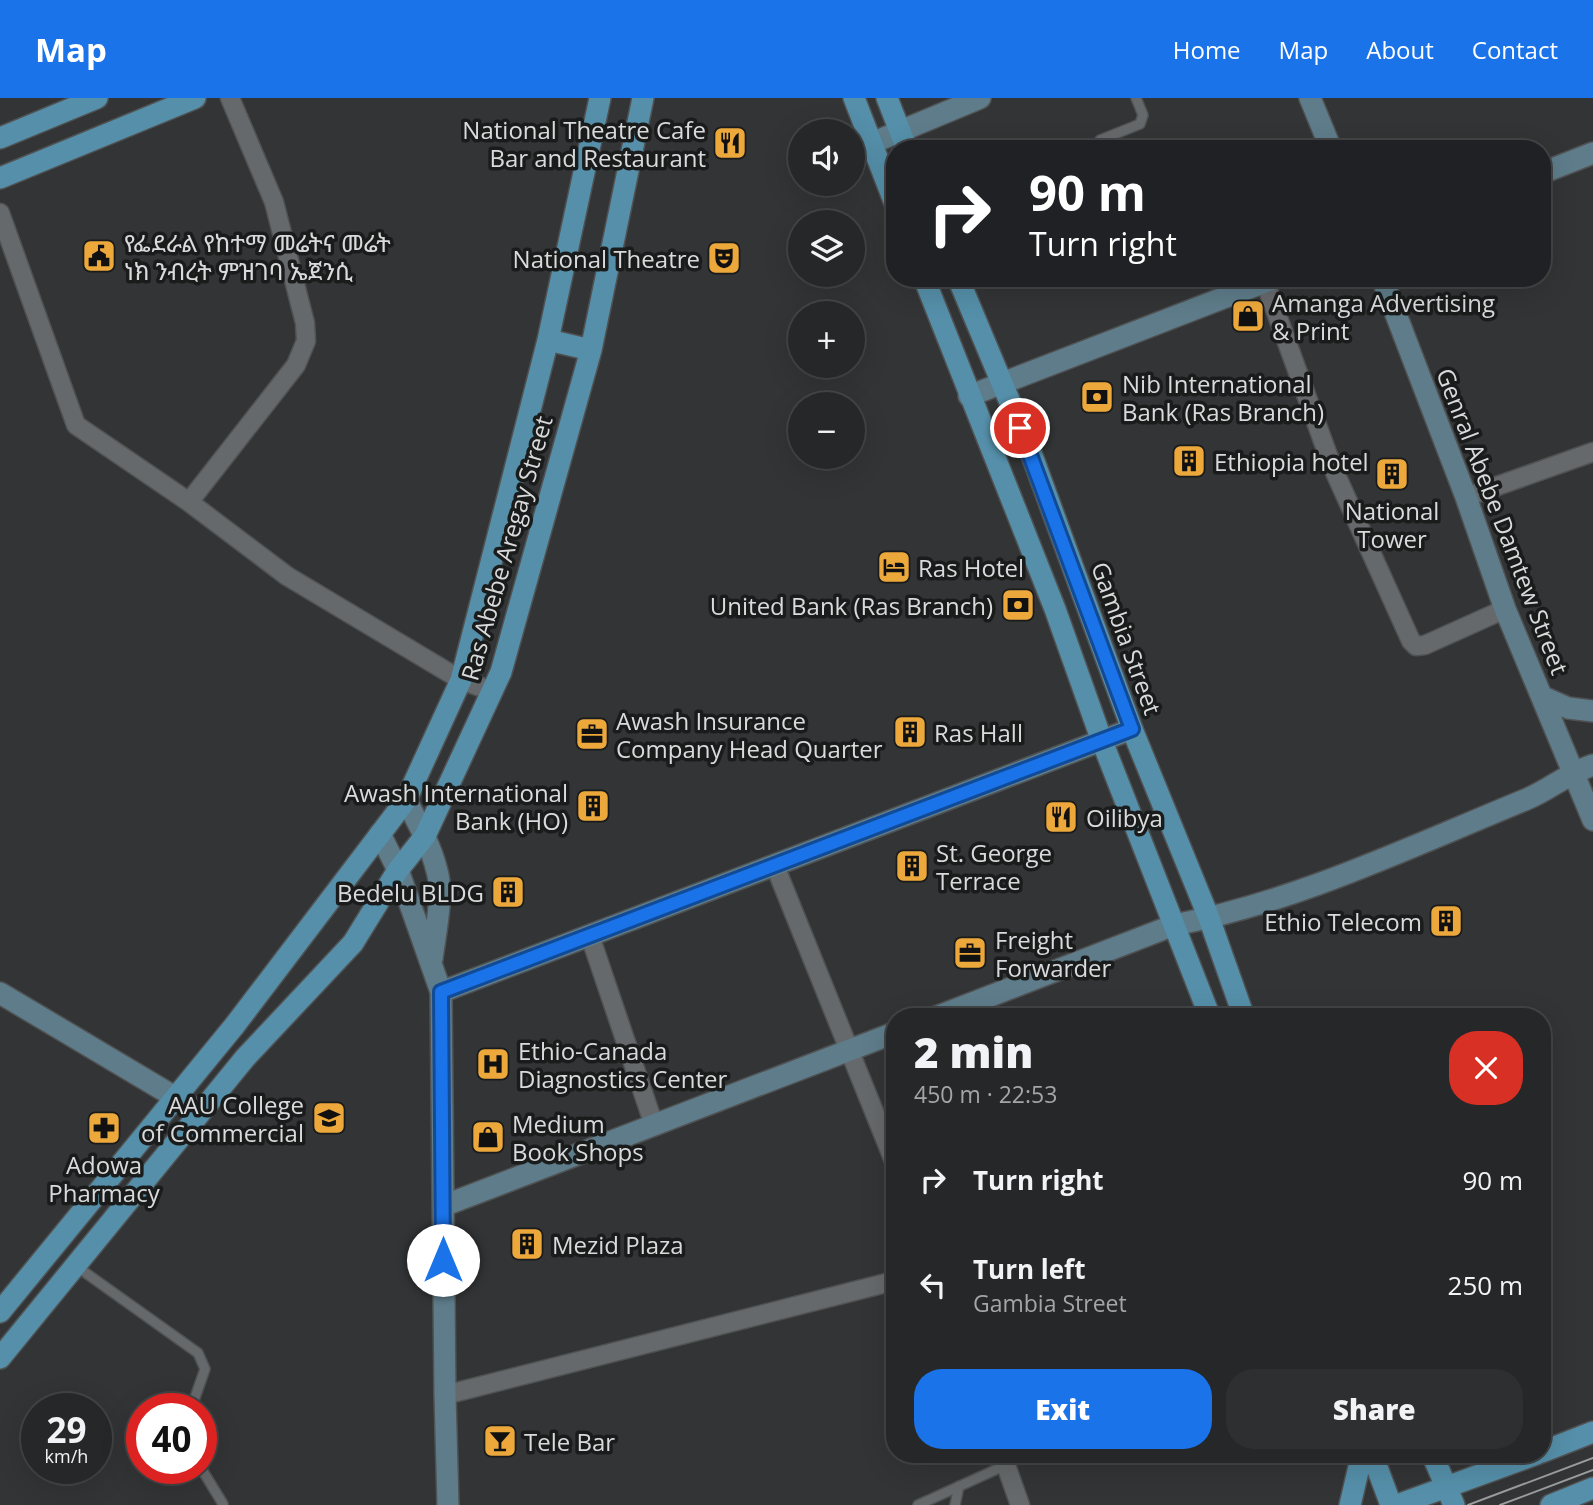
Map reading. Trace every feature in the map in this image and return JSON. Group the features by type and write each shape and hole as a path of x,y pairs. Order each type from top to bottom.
{"main road":[{"path":"0,138 97,98"},
{"path":"0,178 195,98"},
{"name":"Ras Abebe Aregay Street","path":"0,1312 235,1025 406,800 461,680 548,340 600,98"},
{"name":"Ras Abebe Aregay Street","path":"0,1359 245,1058 353,943 398,870 425,836 501,672 591,350 643,98"},
{"path":"854,98 886,180"},
{"path":"887,98 903,140"},
{"path":"927,287 1055,609 1102,741 1206,1008"},
{"name":"Gambia Street","path":"962,287 1030,450 1132,729 1209,918 1241,1008"},
{"path":"548,340 591,350"},
{"path":"1551,1448 1593,1432"},
{"path":"1350,1505 1360,1463"},
{"path":"1375,1463 1391,1505"},
{"path":"1436,1463 1450,1497"},
{"path":"1397,1505 1450,1497 1499,1463"},
{"path":"1551,1505 1593,1488"}],"street":[{"path":"189,502 296,365 306,341 305,323 274,202 230,98"},
{"path":"905,140 980,98"},
{"path":"1310,98 1327,140"},
{"path":"872,143 886,142"},
{"path":"1551,169 1593,153"},
{"path":"0,213 76,425 189,502 287,576 461,680 492,691"},
{"path":"969,396 1229,287"},
{"path":"1272,287 1332,466 1411,641 1416,646 1425,645 1505,609"},
{"name":"Genral Abebe Damtew Street","path":"1385,287 1466,497 1505,609 1543,697 1583,768 1593,820"},
{"path":"1466,497 1593,452"},
{"path":"1543,697 1568,708 1593,711"},
{"path":"441,992 1132,729"},
{"path":"959,1008 1174,925 1251,906 1350,871 1536,796 1583,768"},
{"path":"1536,796 1588,795"},
{"path":"406,800 425,836 438,874 438,909 431,965"},
{"path":"380,834 398,870 441,992 444,1395 448,1505"},
{"path":"775,866 886,1141"},
{"path":"590,936 654,1125"},
{"path":"0,993 200,1112"},
{"path":"443,1206 886,1036"},
{"path":"444,1395 886,1283"},
{"path":"1005,1463 1020,1505"}],"lane":[{"path":"1100,140 1140,124 1143,115 1136,98"},
{"path":"76,1266 198,1353 205,1369 197,1393"},
{"path":"918,1505 999,1463"},
{"path":"211,1484 223,1504"},
{"path":"955,1505 959,1486"}],"tram line":[{"path":"1468,1505 1593,1458"},
{"path":"1500,1505 1593,1470"}],"place":[{"name":"National Theatre Cafe Bar and Restaurant","path":"730,143"},
{"name":"የፌደራል የከተማ መሬትና መሬት ነክ ንብረት ምዝገባ ኤጀንሲ","path":"99,256"},
{"name":"National Theatre","path":"724,258"},
{"name":"Amanga Advertising & Print","path":"1248,316"},
{"name":"Nib International Bank (Ras Branch)","path":"1097,397"},
{"name":"Ethiopia hotel","path":"1189,461"},
{"name":"National Tower","path":"1392,474"},
{"name":"Ras Hotel","path":"894,567"},
{"name":"United Bank (Ras Branch)","path":"1018,605"},
{"name":"Ras Hall","path":"910,732"},
{"name":"Awash Insurance Company Head Quarter","path":"592,734"},
{"name":"Awash International Bank (HO)","path":"593,806"},
{"name":"Oilibya","path":"1061,817"},
{"name":"St. George Terrace","path":"912,866"},
{"name":"Bedelu BLDG","path":"508,892"},
{"name":"Ethio Telecom","path":"1446,921"},
{"name":"Freight Forwarder","path":"970,953"},
{"name":"Ethio-Canada Diagnostics Center","path":"493,1064"},
{"name":"AAU College of Commercial","path":"329,1118"},
{"name":"Adowa Pharmacy","path":"104,1128"},
{"name":"Medium Book Shops","path":"488,1137"},
{"name":"Mezid Plaza","path":"527,1244"},
{"name":"Tele Bar","path":"500,1441"}],"route":[{"path":"443,1260 441,992 1132,729 1020,428"}]}
